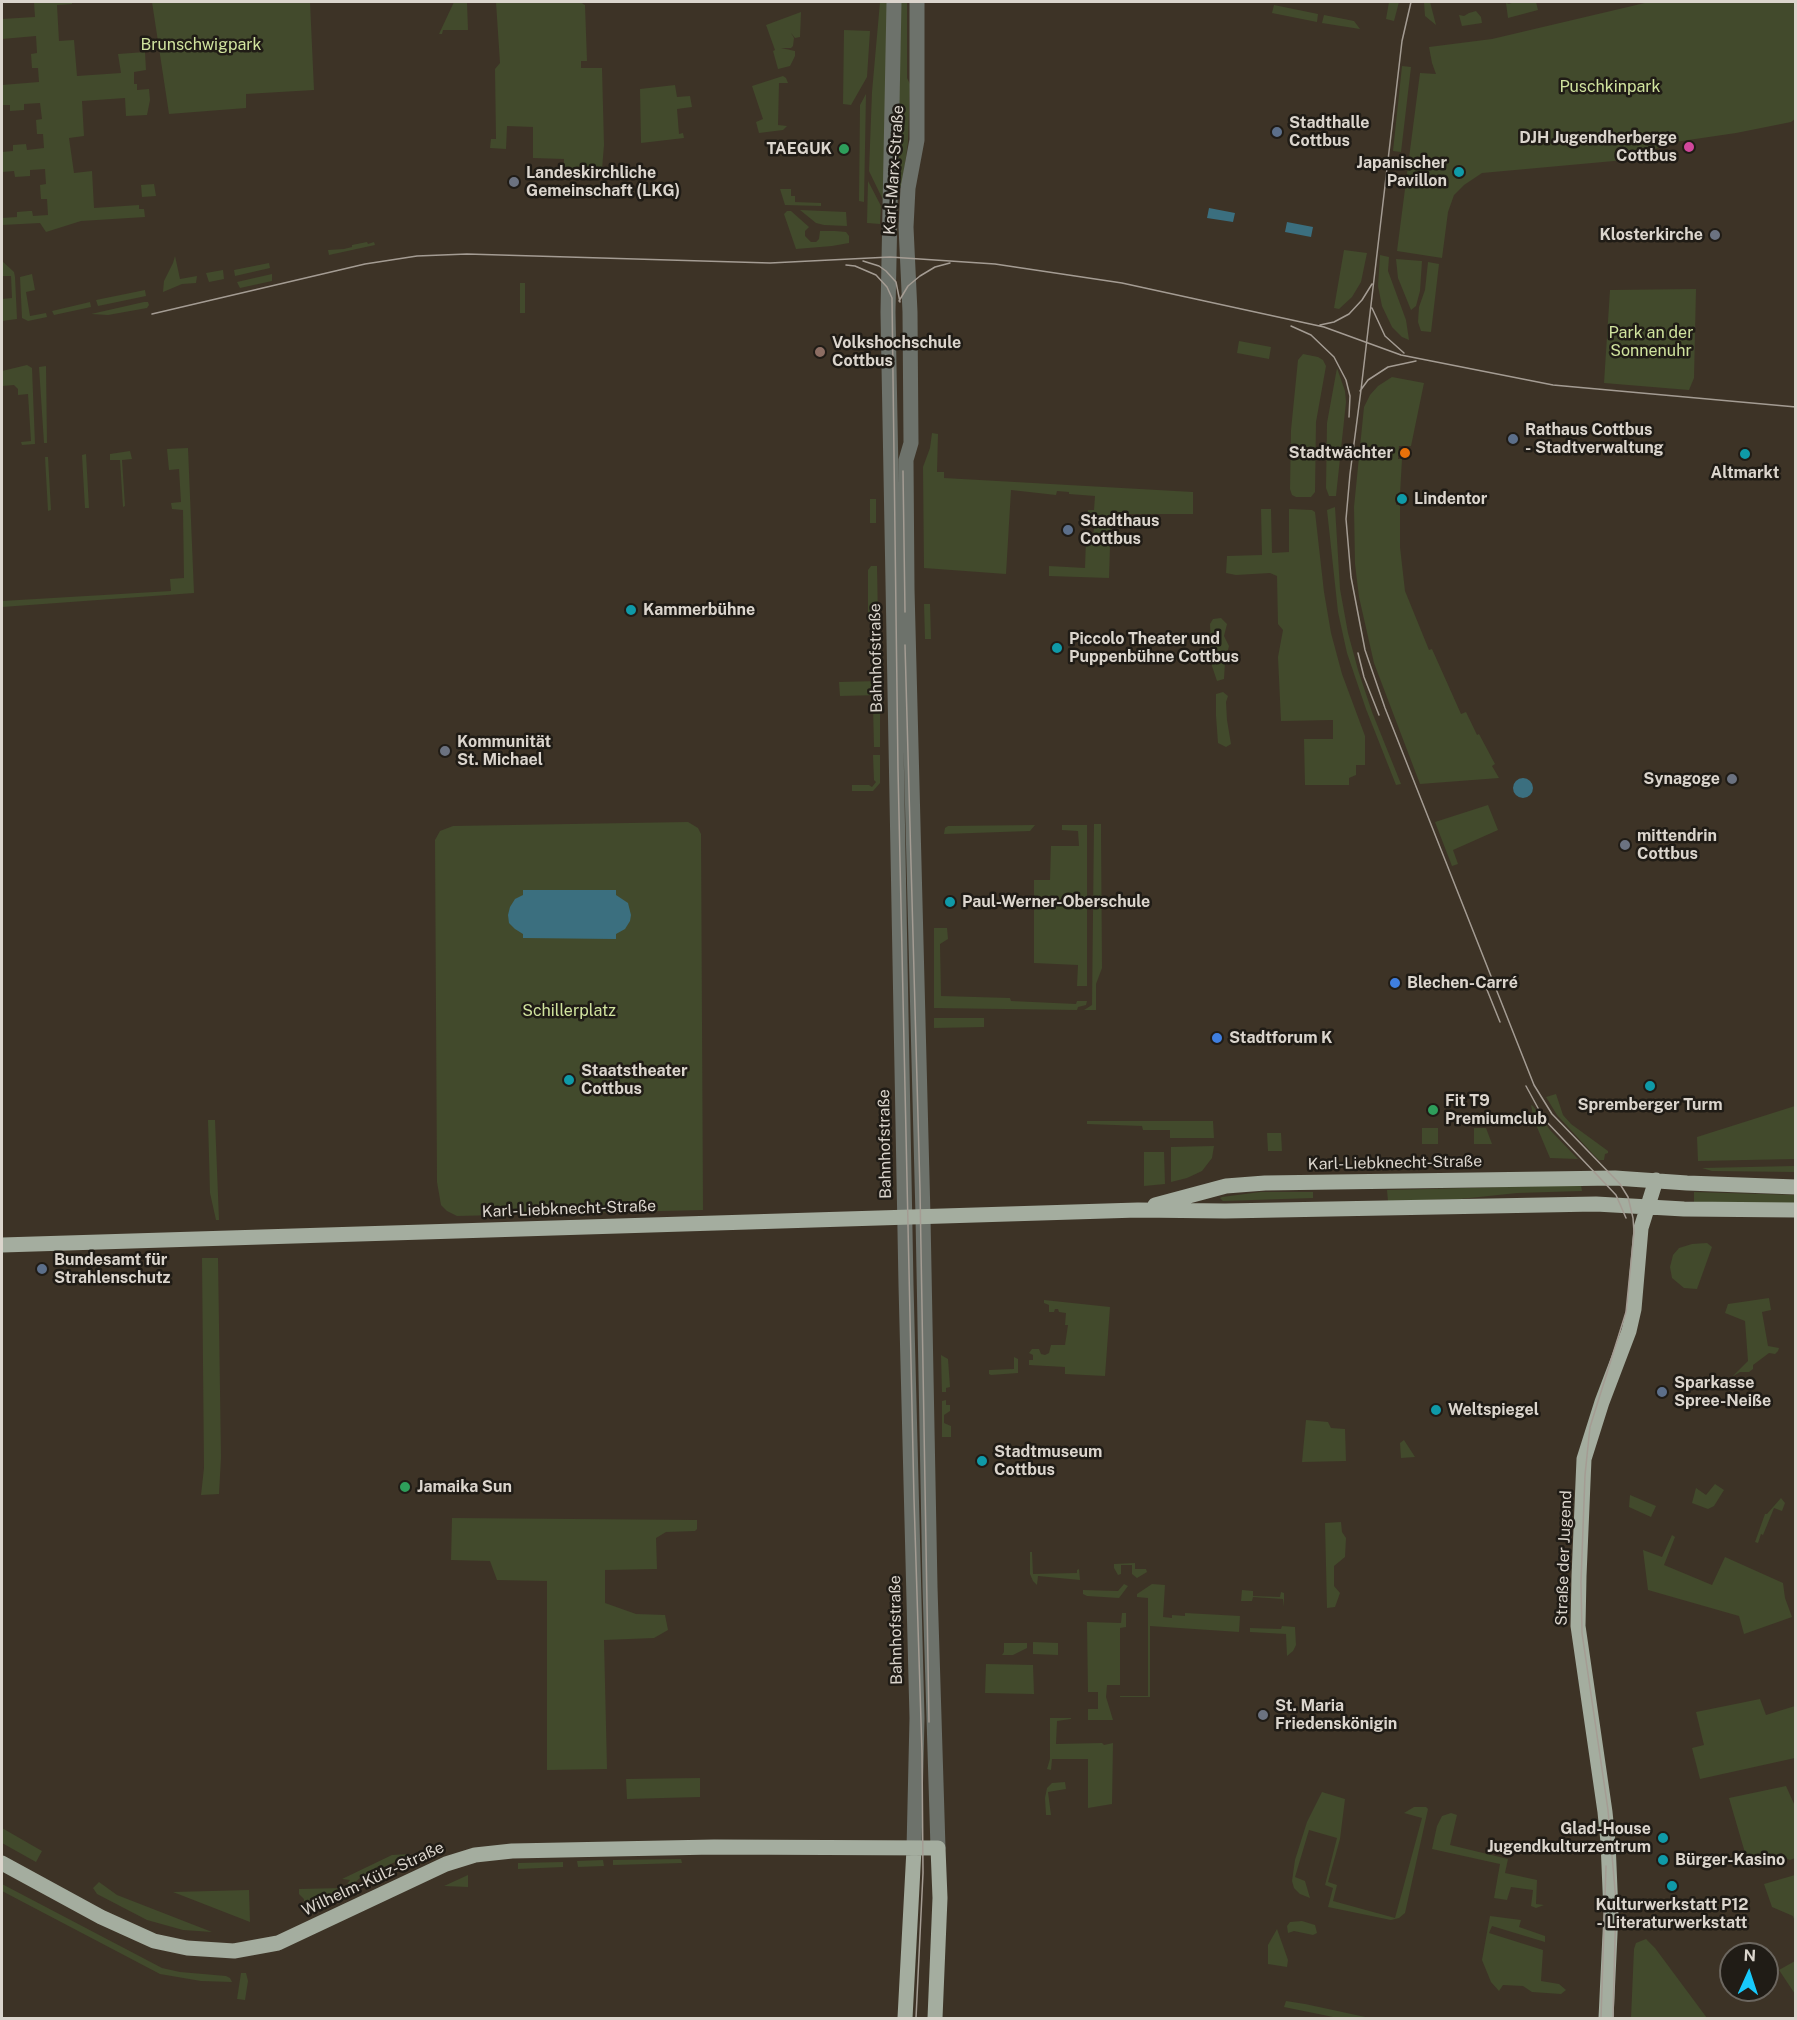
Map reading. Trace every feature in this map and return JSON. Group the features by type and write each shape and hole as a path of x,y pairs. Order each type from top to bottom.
{"main road":[{"name":"Karl-Liebknecht-Straße","path":"1138,1210 1226,1186 1265,1183 1586,1178 1796,1187"},
{"name":"Straße der Jugend","path":"1606,2019 1611,1913 1608,1842 1578,1626 1584,1459 1602,1402 1629,1331 1634,1309 1641,1228 1656,1180"},
{"name":"Karl-Liebknecht-Straße","path":"2,1245 1138,1210 1216,1211 1596,1204 1796,1210"},
{"name":"Wilhelm-Külz-Straße","path":"2,1863 101,1917 154,1941 187,1948 234,1951 279,1943 446,1864 475,1855 512,1851 759,1846 926,1849"},
{"name":"Bahnhofstraße","path":"905,2019 926,1849"},
{"name":"Bahnhofstraße","path":"926,1849 940,1898 935,2019"}],"street":[{"name":"Karl-Marx-Straße","path":"890,268 894,2"},
{"name":"Karl-Marx-Straße","path":"908,269 906,227 908,189 917,140 917,2"},
{"name":"Bahnhofstraße","path":"890,268 888,320 893,624 916,1718 926,1849"},
{"name":"Bahnhofstraße","path":"908,269 911,443 906,460 907,589 930,1587 926,1849"}],"green space":[{"path":"34,2 72,2 72,4 57,5 59,41 74,40 77,76 121,73 118,54 145,52 146,70 134,72 134,84 137,84 137,90 149,89 150,100 147,115 126,116 125,98 82,101 84,136 69,138 74,173 92,171 94,208 139,205 139,209 144,209 145,217 81,221 46,232 40,223 2,225 2,218 17,217 17,212 29,211 32,211 33,216 48,215 47,199 41,199 40,185 46,184 45,169 30,170 30,176 15,177 14,171 2,172 2,152 13,151 13,145 26,144 27,150 44,148 43,134 37,134 36,120 42,119 40,103 24,104 24,110 10,111 10,105 2,105 2,85 39,82 38,68 32,68 31,54 37,53 36,36 2,39 2,19 35,17"},
{"name":"Brunschwigpark","path":"152,2 310,2 314,90 246,94 246,108 169,114"},
{"path":"454,2 467,2 468,30 443,30 442,34 439,34"},
{"path":"496,2 580,2 585,5 587,61 581,61 581,68 602,68 604,145 602,169 564,168 564,159 533,158 533,127 507,126 506,149 490,148 491,139 496,139 495,69 500,63"},
{"path":"880,2 889,2 884,202 869,171 872,92"},
{"path":"901,2 907,2 907,78 910,84 908,142 902,187 899,187 897,186"},
{"path":"1389,2 1399,2 1394,21 1386,19"},
{"path":"1424,2 1430,2 1436,25 1425,16"},
{"path":"1536,2 1538,10 1508,18 1506,3"},
{"name":"Puschkinpark","path":"1649,2 1795,2 1795,119 1791,122 1736,133 1668,143 1625,160 1482,173 1454,195 1448,212 1442,258 1397,251 1420,73 1436,74 1429,47 1492,39"},
{"path":"1274,5 1318,14 1317,22 1272,13"},
{"path":"1476,11 1482,23 1462,26 1459,15 1464,16"},
{"path":"801,12 800,37 795,38 791,33 794,38 793,46 781,48 795,51 795,56 790,66 778,69 773,51 775,50 766,25"},
{"path":"1324,15 1354,21 1360,29 1322,23"},
{"path":"844,30 870,31 867,77 851,105 843,104"},
{"path":"1402,66 1411,67 1401,152 1393,151"},
{"path":"783,76 788,83 779,83 778,125 787,126 783,130 759,133 756,122 763,119 752,86"},
{"path":"675,85 677,97 690,96 692,107 677,109 679,134 683,133 684,138 641,143 640,89"},
{"path":"866,94 864,202 859,201 860,105"},
{"path":"868,181 881,206 880,224 867,223"},
{"path":"154,184 156,196 142,197 141,185"},
{"path":"780,189 791,189 791,196 795,196 795,202 821,203 821,206 785,205"},
{"path":"800,210 846,212 847,226 816,223"},
{"path":"791,211 809,227 805,231 805,236 811,242 819,239 820,231 835,231 846,232 849,236 849,243 796,249 784,214"},
{"path":"367,242 368,244 374,242 375,245 329,255 328,250 344,249"},
{"path":"1344,250 1367,253 1361,282 1352,297 1339,309 1334,308"},
{"path":"1380,255 1389,257 1388,271 1406,320 1409,340 1402,337 1392,327 1382,306 1378,286"},
{"path":"175,256 180,279 197,276 196,283 182,284 163,292 164,281"},
{"path":"1396,259 1422,261 1420,291 1416,306 1411,310 1398,278"},
{"path":"2,261 14,272 17,319 2,321 2,299 12,298 11,276 2,276"},
{"path":"1428,262 1439,264 1431,332 1421,331 1418,322"},
{"path":"269,263 270,268 235,276 234,270"},
{"path":"223,270 224,279 209,282 206,273"},
{"path":"32,274 35,290 26,292 30,316 46,313 47,317 28,321 22,318 20,277"},
{"path":"272,274 272,281 240,288 237,282"},
{"path":"520,283 525,283 525,313 520,313"},
{"name":"Park an der Sonnenuhr","path":"1696,289 1694,378 1689,390 1604,383 1610,290"},
{"path":"145,290 146,296 98,306 96,300"},
{"path":"90,302 91,307 54,315 52,311"},
{"path":"148,302 147,308 108,315 91,314"},
{"path":"1239,341 1271,347 1269,359 1237,353"},
{"path":"1303,354 1318,357 1326,366 1316,422 1315,492 1311,497 1296,497 1292,495 1290,489 1291,430 1298,360"},
{"path":"27,365 32,368 35,444 22,445 21,442 31,441 28,394 18,395 18,389 14,385 2,386 2,371"},
{"path":"46,366 47,443 44,443 39,367"},
{"path":"1337,368 1345,391 1346,402 1336,496 1329,496 1326,488 1327,423"},
{"path":"1392,377 1424,383 1411,446 1399,446 1398,459 1402,459 1400,494 1396,494 1396,505 1400,505 1400,547 1405,591 1429,650 1432,649 1461,714 1466,712 1495,764 1492,766 1499,778 1420,784 1374,663 1359,597 1355,564 1354,507 1364,407 1378,386"},
{"path":"932,433 938,434 937,472 944,472 944,478 1193,492 1193,514 1111,514 1109,578 1049,576 1049,566 1085,568 1086,539 1093,539 1094,527 1087,526 1088,510 1094,510 1095,496 1057,491 1056,495 1011,490 1006,574 924,568 923,467 930,448"},
{"path":"188,448 194,593 2,607 2,601 171,591 170,579 184,578 183,510 172,509 171,503 181,502 179,469 169,470 167,449"},
{"path":"130,451 132,459 122,460 125,506 123,507 120,460 110,460 110,454"},
{"path":"86,454 89,508 85,508 82,455"},
{"path":"45,457 48,457 51,510 48,511"},
{"path":"870,499 876,499 876,523 870,523"},
{"path":"1335,507 1340,589 1348,633 1372,712 1401,784 1396,785 1347,653 1338,612 1327,510"},
{"path":"1261,509 1271,509 1272,553 1289,552 1289,509 1315,512 1331,633 1342,674 1365,736 1365,765 1356,765 1356,775 1349,778 1349,785 1305,785 1304,739 1333,739 1333,720 1281,721 1278,657 1283,630 1278,624 1277,576 1270,573 1236,575 1226,573 1227,556 1262,555"},
{"path":"871,566 877,566 878,619 871,619 868,615 868,570"},
{"path":"924,604 930,604 931,639 925,639"},
{"path":"1221,618 1227,624 1224,636 1229,646 1224,679 1217,681 1212,666 1210,624 1213,619"},
{"path":"879,681 880,695 840,696 839,682"},
{"path":"1223,692 1228,696 1227,720 1231,744 1226,747 1218,743 1216,716 1216,694"},
{"path":"873,706 880,706 880,747 874,747"},
{"path":"873,755 880,755 880,783 873,791 852,791 852,785 872,787 876,782"},
{"path":"1488,805 1498,830 1453,850 1458,864 1452,866 1435,822"},
{"name":"Schillerplatz","path":"688,822 698,828 701,834 703,1210 457,1216 447,1211 441,1205 437,1182 435,840 440,831 453,826"},
{"path":"1094,824 1101,824 1102,968 1096,984 1096,1010 1084,1010 1092,1005"},
{"path":"1035,825 1030,831 944,834 948,826"},
{"path":"1062,825 1087,825 1087,986 1077,986 1078,965 1034,963 1034,880 1050,880 1051,846 1079,846 1078,831 1062,830"},
{"path":"934,928 947,928 948,939 940,944 941,996 1010,998 1011,1001 1076,1004 1077,1001 1087,1001 1086,1005 1078,1007 1077,1010 934,1008"},
{"path":"934,1018 984,1018 984,1027 934,1028"},
{"path":"1556,1094 1563,1115 1571,1124 1608,1151 1604,1160 1599,1160 1557,1115 1546,1097"},
{"path":"1531,1105 1550,1130 1578,1159 1550,1158 1534,1120"},
{"path":"1795,1106 1795,1159 1698,1161 1697,1137"},
{"path":"208,1120 215,1120 219,1220 216,1220 210,1193"},
{"path":"1087,1121 1213,1121 1214,1138 1170,1138 1170,1130 1143,1130 1142,1126 1087,1124"},
{"path":"1422,1128 1438,1128 1438,1144 1422,1144"},
{"path":"1474,1128 1486,1128 1492,1144 1474,1144"},
{"path":"1267,1133 1281,1133 1282,1151 1268,1151"},
{"path":"1214,1146 1212,1158 1202,1171 1171,1182 1171,1147"},
{"path":"1144,1152 1164,1152 1165,1184 1144,1186"},
{"path":"1795,1166 1795,1172 1712,1171 1702,1168"},
{"path":"1581,1185 1582,1191 1388,1201 1387,1190"},
{"path":"1260,1192 1313,1192 1313,1198 1223,1201 1220,1198"},
{"path":"1694,1192 1795,1195 1795,1204 1694,1203"},
{"path":"1707,1243 1712,1247 1697,1289 1684,1288 1672,1278 1670,1267 1673,1255 1679,1248"},
{"path":"202,1258 218,1258 221,1457 219,1494 201,1495 204,1468"},
{"path":"1769,1298 1771,1310 1762,1312 1768,1346 1779,1348 1778,1351 1775,1354 1769,1353 1753,1365 1753,1369 1749,1372 1740,1372 1732,1377 1748,1361 1745,1321 1725,1313 1728,1304"},
{"path":"1044,1300 1110,1307 1105,1376 1065,1374 1065,1367 1029,1365 1029,1360 1033,1360 1033,1355 1029,1353 1032,1349 1039,1349 1041,1354 1045,1355 1049,1353 1051,1345 1065,1345 1068,1325 1065,1325 1066,1313 1059,1312 1058,1309 1049,1312 1049,1305 1044,1303"},
{"path":"941,1355 948,1359 950,1387 946,1388 946,1392 942,1392"},
{"path":"1014,1357 1018,1359 1018,1373 989,1374 989,1370 1014,1369"},
{"path":"946,1400 946,1405 950,1405 950,1411 944,1415 944,1423 951,1426 951,1437 942,1437 942,1401"},
{"path":"1306,1420 1328,1422 1331,1428 1345,1429 1346,1461 1302,1462"},
{"path":"1404,1440 1415,1457 1401,1458 1400,1443"},
{"path":"1715,1484 1724,1490 1714,1506 1708,1509 1692,1503 1696,1488 1706,1495"},
{"path":"1630,1495 1656,1506 1651,1517 1629,1507"},
{"path":"1781,1498 1785,1503 1782,1511 1774,1508 1763,1535 1761,1534 1758,1543 1755,1542 1765,1514"},
{"path":"452,1518 697,1520 695,1531 666,1532 656,1538 657,1569 605,1570 605,1603 636,1614 665,1615 668,1630 654,1638 604,1640 607,1769 547,1770 547,1581 497,1580 490,1561 451,1560"},
{"path":"1341,1522 1342,1532 1346,1538 1345,1557 1334,1566 1334,1586 1340,1593 1335,1607 1327,1608 1325,1523"},
{"path":"1672,1535 1675,1537 1664,1565 1712,1585 1725,1557 1783,1583 1785,1598 1792,1617 1744,1634 1739,1616 1648,1590 1643,1550 1662,1557"},
{"path":"1030,1552 1032,1552 1033,1574 1077,1573 1079,1569 1080,1580 1038,1576 1037,1585 1030,1574"},
{"path":"1135,1563 1135,1569 1146,1569 1147,1572 1137,1578 1132,1574 1132,1565 1121,1565 1121,1574 1118,1575 1114,1568 1114,1564"},
{"path":"1124,1584 1128,1586 1119,1598 1083,1594 1083,1590 1118,1591"},
{"path":"1152,1584 1165,1585 1163,1617 1185,1616 1185,1613 1240,1616 1239,1632 1150,1626 1150,1697 1120,1696 1148,1696 1148,1598 1137,1597 1137,1594"},
{"path":"1242,1590 1253,1591 1253,1596 1280,1597 1281,1592 1284,1593 1284,1607 1283,1599 1253,1597 1252,1601 1241,1601"},
{"path":"1122,1613 1126,1613 1126,1627 1120,1628 1120,1685 1107,1685 1106,1697 1113,1720 1088,1720 1088,1709 1098,1709 1098,1692 1088,1692 1087,1622 1121,1623"},
{"path":"1282,1626 1295,1627 1296,1645 1287,1656 1286,1634 1250,1632 1250,1628 1281,1629"},
{"path":"1033,1642 1058,1643 1058,1655 1033,1654"},
{"path":"1004,1643 1027,1643 1027,1648 1013,1655 1002,1655"},
{"path":"986,1664 1033,1665 1034,1694 985,1693"},
{"path":"1760,1699 1766,1715 1795,1706 1795,1758 1700,1779 1692,1748 1704,1745 1696,1712"},
{"path":"1050,1718 1071,1718 1057,1721 1056,1744 1102,1743 1104,1745 1113,1743 1112,1804 1088,1808 1088,1759 1052,1759 1051,1770 1047,1769 1050,1759"},
{"path":"700,1778 700,1797 627,1799 626,1779"},
{"path":"1065,1782 1066,1789 1048,1792 1051,1815 1046,1815 1047,1788 1052,1783"},
{"path":"1786,1786 1795,1806 1795,1858 1790,1860 1782,1853 1748,1863 1729,1798"},
{"path":"1322,1792 1345,1799 1340,1839 1328,1882 1337,1885 1333,1901 1395,1918 1422,1818 1404,1813 1414,1807 1428,1809 1405,1913 1399,1918 1391,1920 1328,1907 1333,1888 1325,1885 1337,1838 1309,1830 1295,1877 1305,1881 1310,1898 1300,1894 1294,1888 1292,1881 1295,1860 1307,1822"},
{"path":"1451,1813 1457,1815 1450,1845 1508,1859 1505,1873 1537,1880 1536,1904 1544,1905 1536,1908 1531,1906 1533,1890 1511,1887 1507,1900 1494,1898 1500,1864 1432,1849 1437,1826 1442,1816"},
{"path":"2,1828 42,1851 36,1862 2,1843"},
{"path":"409,1854 409,1856 361,1877 351,1886 346,1886 350,1880 342,1879 392,1855"},
{"path":"681,1859 682,1863 613,1865 613,1860"},
{"path":"603,1860 604,1866 578,1867 577,1861"},
{"path":"563,1862 563,1867 518,1869 518,1863"},
{"path":"468,1875 468,1887 444,1886"},
{"path":"1796,1875 1795,1922 1793,1916 1772,1907 1764,1884"},
{"path":"99,1882 117,1895 212,1932 183,1930 147,1920 97,1894 93,1888"},
{"path":"2,1884 162,1968 226,1976 232,1982 201,1981 160,1974 2,1891"},
{"path":"343,1888 345,1891 333,1899 304,1912 304,1899 299,1894 299,1889"},
{"path":"249,1890 250,1922 173,1892"},
{"path":"1490,1916 1521,1920 1519,1927 1545,1936 1545,1942 1492,1926 1489,1933 1543,1950 1541,1981 1559,1984 1566,1990 1561,1994 1532,1992 1523,1986 1503,1985 1499,1991 1491,1982 1482,1960"},
{"path":"1302,1921 1315,1925 1317,1933 1313,1935 1294,1931 1288,1933 1287,1926 1290,1922"},
{"path":"1277,1929 1288,1960 1287,1967 1268,1964 1268,1945"},
{"path":"1646,1939 1707,2018 1631,2018 1634,1949 1636,1943"},
{"path":"1795,1961 1795,1994 1779,1970"},
{"path":"241,1973 246,1973 248,1981 245,2000 237,1999"},
{"path":"1286,2001 1370,2018 1338,2018 1284,2007"}],"water":[{"path":"1209,208 1235,213 1233,222 1207,218"},
{"path":"1287,222 1313,227 1311,237 1285,232"},
{"path":"1523,778 1530,781 1533,788 1530,795 1523,798 1516,795 1513,788 1516,781"},
{"path":"523,890 616,890 616,895 628,903 630,921 625,929 616,934 616,939 523,938 523,934 509,923 508,915 515,899 523,895"}],"tram line":[{"path":"1411,2 1402,41 1350,474 1346,519 1351,577 1365,650 1385,708 1534,1085 1552,1114 1620,1184 1628,1197 1633,1218 1634,1232 1626,1312 1590,1427 1585,1475 1581,1582 1582,1633 1608,1810 1616,1901 1613,2018"},
{"path":"152,314 365,264 417,256 467,254 770,263 890,257 995,264 1122,283 1324,327 1401,355 1553,385 1796,407"},
{"path":"863,261 879,266 896,282 900,302"},
{"path":"899,301 908,286 920,276 935,267 950,263"},
{"path":"846,265 855,266 876,275 887,287 892,298 898,769 914,1499 922,1753 923,1873 916,2018"},
{"path":"1320,325 1334,322 1349,314 1372,284"},
{"path":"1372,308 1385,336 1404,353"},
{"path":"1291,326 1311,335 1334,357 1346,380 1350,396 1349,417"},
{"path":"1360,391 1368,380 1388,367 1416,361"},
{"path":"903,471 905,612"},
{"path":"905,645 920,1190 929,1722"},
{"path":"1358,653 1364,677 1379,715"},
{"path":"1481,975 1500,1022"},
{"path":"1526,1086 1544,1119 1616,1195 1626,1218"},
{"path":"1601,2018 1606,1866"}],"place":[{"name":"Stadthalle Cottbus","path":"1277,132"},
{"name":"DJH Jugendherberge Cottbus","path":"1689,147"},
{"name":"TAEGUK","path":"844,149"},
{"name":"Japanischer Pavillon","path":"1459,172"},
{"name":"Landeskirchliche Gemeinschaft (LKG)","path":"514,182"},
{"name":"Klosterkirche","path":"1715,235"},
{"name":"Volkshochschule Cottbus","path":"820,352"},
{"name":"Rathaus Cottbus - Stadtverwaltung","path":"1513,439"},
{"name":"Stadtwächter","path":"1405,453"},
{"name":"Altmarkt","path":"1745,454"},
{"name":"Lindentor","path":"1402,499"},
{"name":"Stadthaus Cottbus","path":"1068,530"},
{"name":"Kammerbühne","path":"631,610"},
{"name":"Piccolo Theater und Puppenbühne Cottbus","path":"1057,648"},
{"name":"Kommunität St. Michael","path":"445,751"},
{"name":"Synagoge","path":"1732,779"},
{"name":"mittendrin Cottbus","path":"1625,845"},
{"name":"Paul-Werner-Oberschule","path":"950,902"},
{"name":"Blechen-Carré","path":"1395,983"},
{"name":"Stadtforum K","path":"1217,1038"},
{"name":"Staatstheater Cottbus","path":"569,1080"},
{"name":"Spremberger Turm","path":"1650,1086"},
{"name":"Fit T9 Premiumclub","path":"1433,1110"},
{"name":"Bundesamt für Strahlenschutz","path":"42,1269"},
{"name":"Sparkasse Spree-Neiße","path":"1662,1392"},
{"name":"Weltspiegel","path":"1436,1410"},
{"name":"Stadtmuseum Cottbus","path":"982,1461"},
{"name":"Jamaika Sun","path":"405,1487"},
{"name":"St. Maria Friedenskönigin","path":"1263,1715"},
{"name":"Glad-House Jugendkulturzentrum","path":"1663,1838"},
{"name":"Bürger-Kasino","path":"1663,1860"},
{"name":"Kulturwerkstatt P12 - Literaturwerkstatt","path":"1672,1886"}]}
